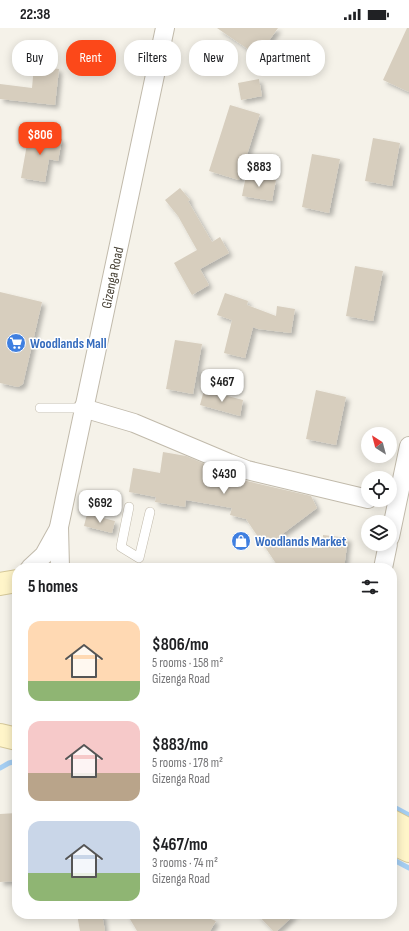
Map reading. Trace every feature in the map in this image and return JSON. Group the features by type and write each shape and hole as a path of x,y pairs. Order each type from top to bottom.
{"main road":[{"path":"397,824 409,830"},
{"path":"397,845 409,851"}],"street":[{"name":"Gizenga Road","path":"60,563 59,527 83,408 110,290 165,28"},
{"path":"83,408 134,423 229,464 247,470 361,497"},
{"path":"397,506 409,446"},
{"name":"Gizenga Road","path":"35,563 44,555 59,527"},
{"path":"384,563 387,551"}],"lane":[{"path":"40,408 83,408"},
{"path":"129,507 121,547 139,558 150,512"}],"building":[{"path":"217,28 278,28 269,40 246,40 246,48 238,42 238,40 235,40"},
{"path":"407,28 409,28 409,92 383,80"},
{"path":"59,69 55,105 0,99 0,84 32,88 33,76 58,76"},
{"path":"259,79 262,96 241,100 238,83"},
{"path":"230,105 260,114 239,180 209,171"},
{"path":"29,133 62,139 58,161 49,159 45,182 21,178"},
{"path":"373,138 400,143 392,186 365,181"},
{"path":"312,154 340,159 329,213 302,207"},
{"path":"246,175 276,180 272,201 242,196"},
{"path":"180,188 190,200 188,201 212,242 220,237 229,253 200,269 209,285 192,295 174,263 197,250 178,216 165,200"},
{"path":"355,266 383,271 373,321 346,316"},
{"name":"Woodlands Mall","path":"0,292 42,302 23,384 18,387 0,383"},
{"path":"225,293 248,301 247,305 276,316 277,306 295,309 291,333 253,327 245,358 224,353 232,320 217,315"},
{"path":"175,340 202,344 193,394 166,389"},
{"path":"204,390 243,400 240,416 200,405"},
{"path":"316,390 346,397 336,445 306,439"},
{"path":"163,452 186,456 238,479 311,496 317,508 265,547 246,519 230,515 232,508 186,500 185,507 155,502 156,497 129,492 133,468 160,473"},
{"path":"87,514 115,521 112,533 84,526"},
{"path":"323,535 348,538 345,563 276,563 265,547 322,548"},
{"path":"12,813 12,881 0,882 0,814"},
{"path":"78,919 103,919 105,931 80,931"},
{"path":"130,919 211,919 216,921 210,931 137,931"},
{"path":"262,919 290,919 277,931 273,931"}],"waterway":[{"path":"0,768 12,762"},
{"path":"397,809 409,815"},
{"path":"397,862 409,868"}],"place":[{"name":"Woodlands Mall","path":"16,343"},
{"name":"Woodlands Market","path":"241,541"}]}
